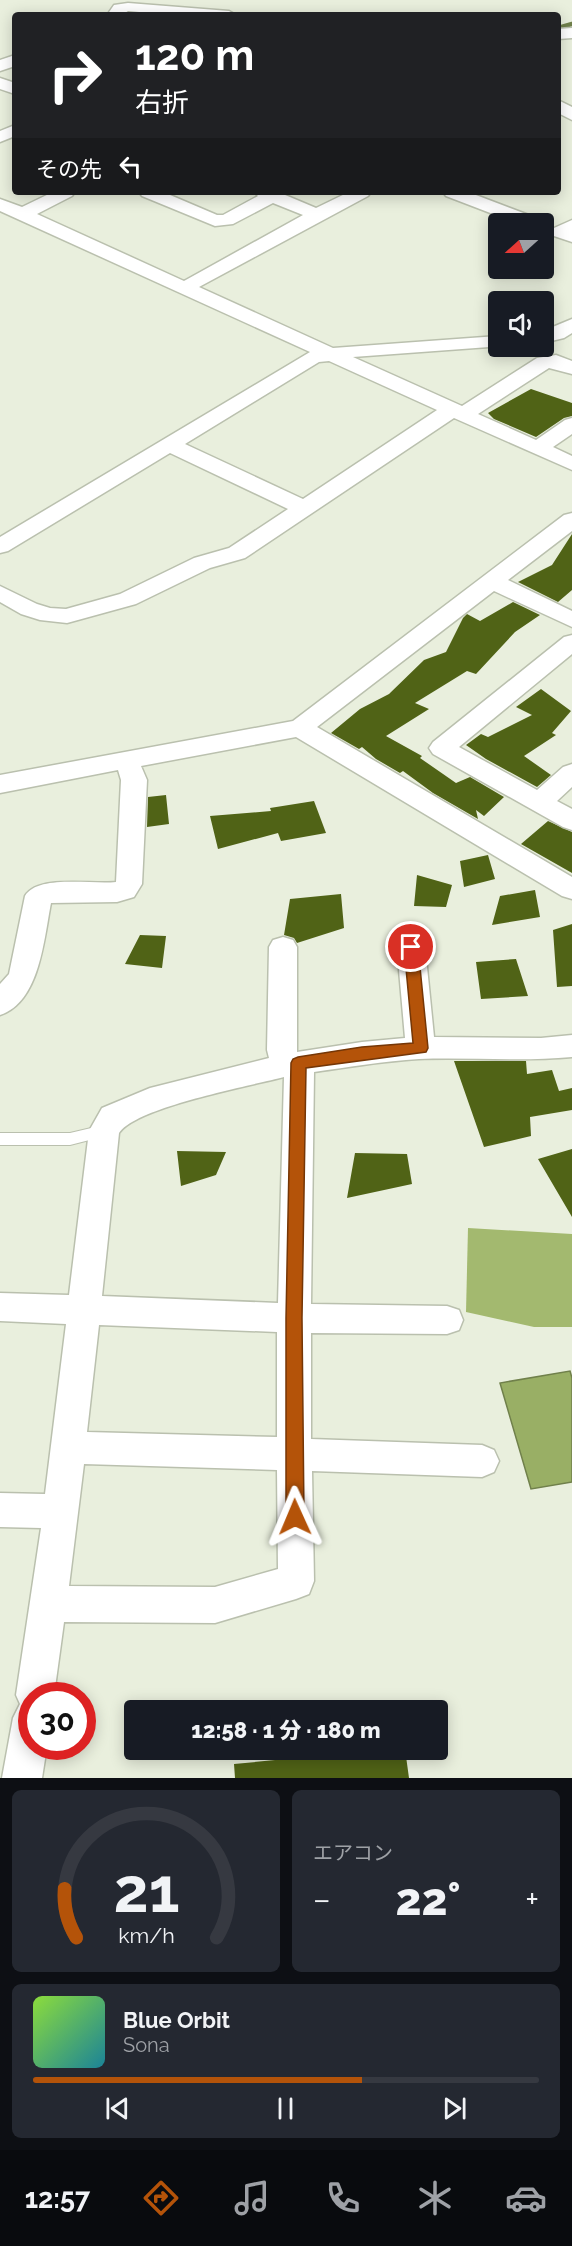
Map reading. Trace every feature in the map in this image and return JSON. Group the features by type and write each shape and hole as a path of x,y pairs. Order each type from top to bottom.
{"street":[{"path":"116,12 119,8 129,7 192,12"},
{"path":"23,214 60,195"},
{"path":"155,195 215,221 227,220 265,195"},
{"path":"269,195 317,215"},
{"path":"184,288 356,195"},
{"path":"460,195 507,213"},
{"path":"0,204 572,464"},
{"path":"554,335 572,325"},
{"path":"0,546 314,357 488,343"},
{"path":"0,593 29,609 48,615 67,616 128,599 202,563 237,553 304,508 458,412 544,362 556,361 572,368"},
{"path":"538,448 572,424"},
{"path":"171,445 304,508"},
{"path":"0,784 300,728 572,520"},
{"path":"492,581 572,620"},
{"path":"572,642 442,748 572,821"},
{"path":"300,728 572,889"},
{"path":"0,1004 22,977 39,896 45,893 117,892 124,890 129,884 134,780 125,761"},
{"path":"540,802 572,773"},
{"path":"411,947 421,1048"},
{"path":"50,1604 215,1605 296,1581 292,1064 282,1050 283,948"},
{"path":"37,1682 50,1604 104,1131 113,1117 161,1096 292,1064 362,1053 421,1048 541,1049 572,1046"},
{"path":"0,1307 294,1318 447,1320"},
{"path":"69,1447 482,1461"},
{"path":"0,1510 61,1511"},
{"path":"22,1778 25,1760"}],"lane":[{"path":"0,1139 70,1139 104,1131"}],"shaded area":[{"path":"468,1228 572,1234 572,1327 534,1327 466,1312"},
{"path":"570,1371 572,1378 572,1482 531,1489 500,1383"}],"building":[{"path":"531,389 572,403 572,416 564,418 536,437 494,419 488,413"},
{"path":"572,534 572,590 558,602 518,582 552,565"},
{"path":"513,602 540,615 515,632 476,674 467,671 415,703 429,709 386,736 422,756 420,758 456,783 470,777 504,797 484,816 476,810 478,819 433,793 403,771 400,773 376,759 362,747 359,749 331,733 360,709 389,694 424,660 446,652 467,614 480,621"},
{"path":"541,689 571,711 552,733 556,735 524,756 551,775 537,787 486,759 466,745 481,734 488,737 532,715 516,707"},
{"path":"166,795 169,824 147,827 148,797"},
{"path":"314,801 326,833 281,841 278,833 218,849 210,816 271,811 270,808"},
{"path":"548,821 572,832 572,873 521,844"},
{"path":"488,855 495,879 464,887 460,861"},
{"path":"417,875 452,885 446,907 414,906"},
{"path":"535,890 540,917 492,925 500,896"},
{"path":"341,894 344,928 297,943 294,938 284,935 290,899"},
{"path":"572,924 572,986 557,987 553,930"},
{"path":"140,935 166,936 162,968 125,964"},
{"path":"516,959 528,996 481,999 476,962"},
{"path":"454,1061 526,1061 527,1074 552,1070 559,1091 572,1088 572,1110 530,1117 531,1136 484,1147"},
{"path":"572,1149 572,1217 538,1159"},
{"path":"177,1151 226,1152 216,1175 181,1186"},
{"path":"355,1153 407,1154 412,1184 347,1198"},
{"path":"276,1760 407,1760 409,1778 235,1778 234,1764"}],"waterway":[{"path":"561,27 572,24"}],"route":[{"path":"295,1517 294,1318 298,1063 362,1053 421,1048 411,947"}]}
